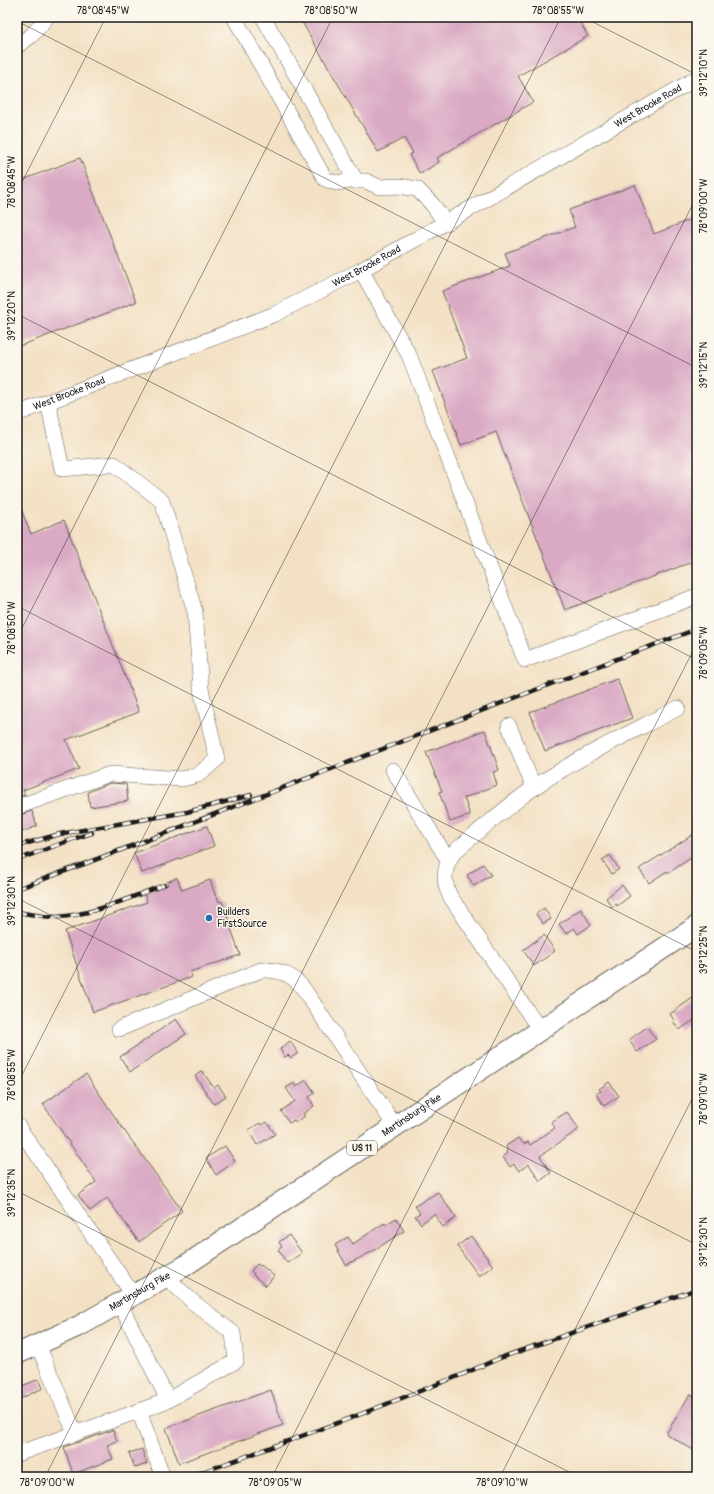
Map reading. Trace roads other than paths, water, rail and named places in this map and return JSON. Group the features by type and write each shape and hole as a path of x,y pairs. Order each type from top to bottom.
{"main road":[{"name":"Martinsburg Pike","path":"17,1354 81,1325 166,1277 697,926"}],"street":[{"path":"17,46 32,36 47,17"},
{"path":"234,17 325,179 336,183 366,181 379,188 399,186 417,189 432,204 446,223"},
{"path":"263,17 356,181"},
{"name":"West Brooke Road","path":"17,414 276,314 361,270 446,223 697,78"},
{"path":"361,270 409,355 525,660 697,596"},
{"path":"17,807 110,774 182,779 198,775 217,759 201,689 196,612 162,501 114,464 62,469 48,402"},
{"path":"540,1030 450,896 444,879 448,860 454,852 513,803 564,768 678,708"},
{"path":"509,726 534,788"},
{"path":"393,770 448,860"},
{"path":"119,1029 261,970 283,972 292,977 303,988 395,1126"},
{"path":"17,1125 127,1300 168,1400"},
{"path":"17,1454 168,1400 236,1362 233,1333 193,1302 166,1277"},
{"path":"38,1345 75,1433"},
{"path":"139,1411 162,1477"}],"railway":[{"path":"17,889 697,629"},
{"path":"17,846 60,834 187,812 251,795"},
{"path":"17,860 92,833"},
{"path":"17,912 52,917 71,916 112,905 164,885"},
{"path":"189,1477 343,1421 461,1375 500,1358 697,1289"}],"place":[{"name":"Builders FirstSource","path":"209,918"}]}
